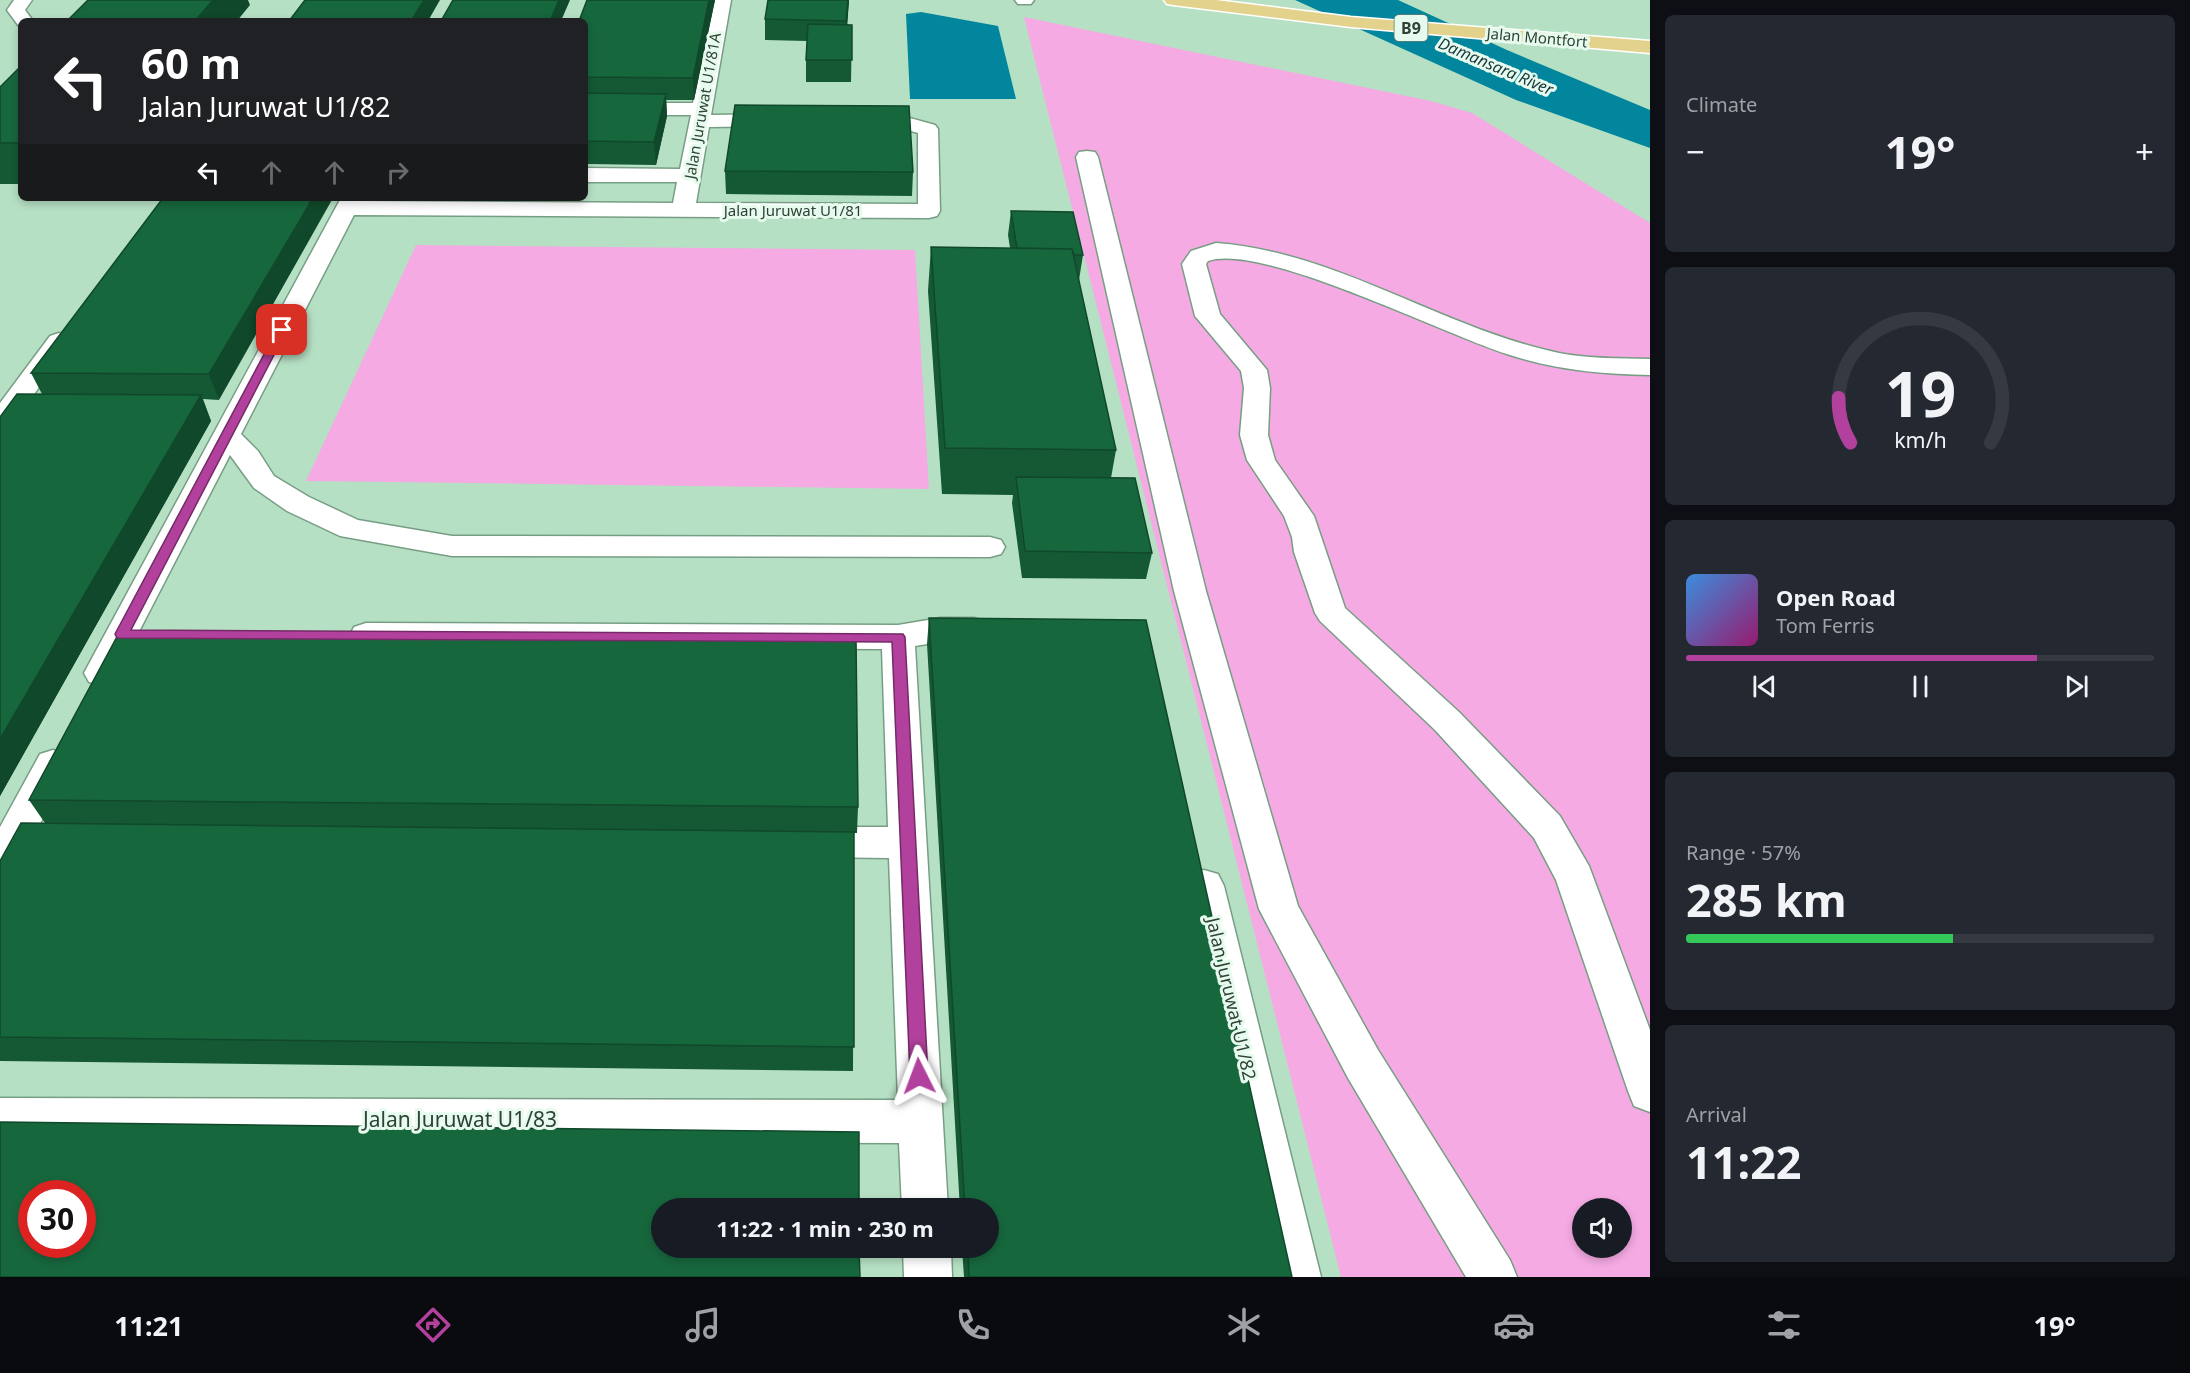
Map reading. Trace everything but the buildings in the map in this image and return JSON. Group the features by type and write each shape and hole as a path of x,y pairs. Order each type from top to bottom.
{"main road":[{"name":"Jalan Montfort","path":"1173,0 1362,23 1650,47"},
{"name":"Jalan Montfort","path":"1297,0 1585,24"}],"street":[{"path":"22,18 16,10 23,0"},
{"name":"Jalan Juruwat U1/81A","path":"683,211 723,0"},
{"path":"588,109 797,120"},
{"name":"Jalan Juruwat U1/81","path":"349,203 683,211 929,211 928,129 893,120 845,120"},
{"path":"1087,157 1190,591 1279,909 1363,1064 1493,1277"},
{"path":"588,176 691,176"},
{"path":"88,698 228,419 349,203"},
{"path":"1650,367 1597,366 1545,357 1439,320 1366,288 1257,255 1227,250 1210,252 1199,255 1194,264 1208,316 1254,370 1257,388 1254,435 1261,460 1299,516 1331,613 1447,721 1546,827 1575,877 1650,1091"},
{"path":"4,416 76,318"},
{"path":"4,416 43,411"},
{"path":"228,419 264,482 298,504 351,529 452,546 990,548"},
{"path":"337,635 898,637 940,630 1008,630"},
{"path":"122,634 157,634"},
{"path":"898,637 924,1198"},
{"path":"22,845 65,740"},
{"path":"776,842 907,843"},
{"name":"Jalan Juruwat U1/82","path":"1196,850 1297,1277"},
{"name":"Jalan Juruwat U1/83","path":"0,1119 921,1122"},
{"path":"927,1258 928,1277"}],"shaded area":[{"path":"1024,17 1431,101 1472,113 1650,223 1650,1277 1341,1277"},
{"path":"416,245 915,250 929,489 306,481"}],"water":[{"name":"Damansara River","path":"1295,0 1398,0 1507,50 1650,110 1650,148 1516,100"},
{"path":"921,12 998,26 1016,99 910,99 906,14"}],"route":[{"path":"282,330 122,634 898,637 919,1076"}]}
